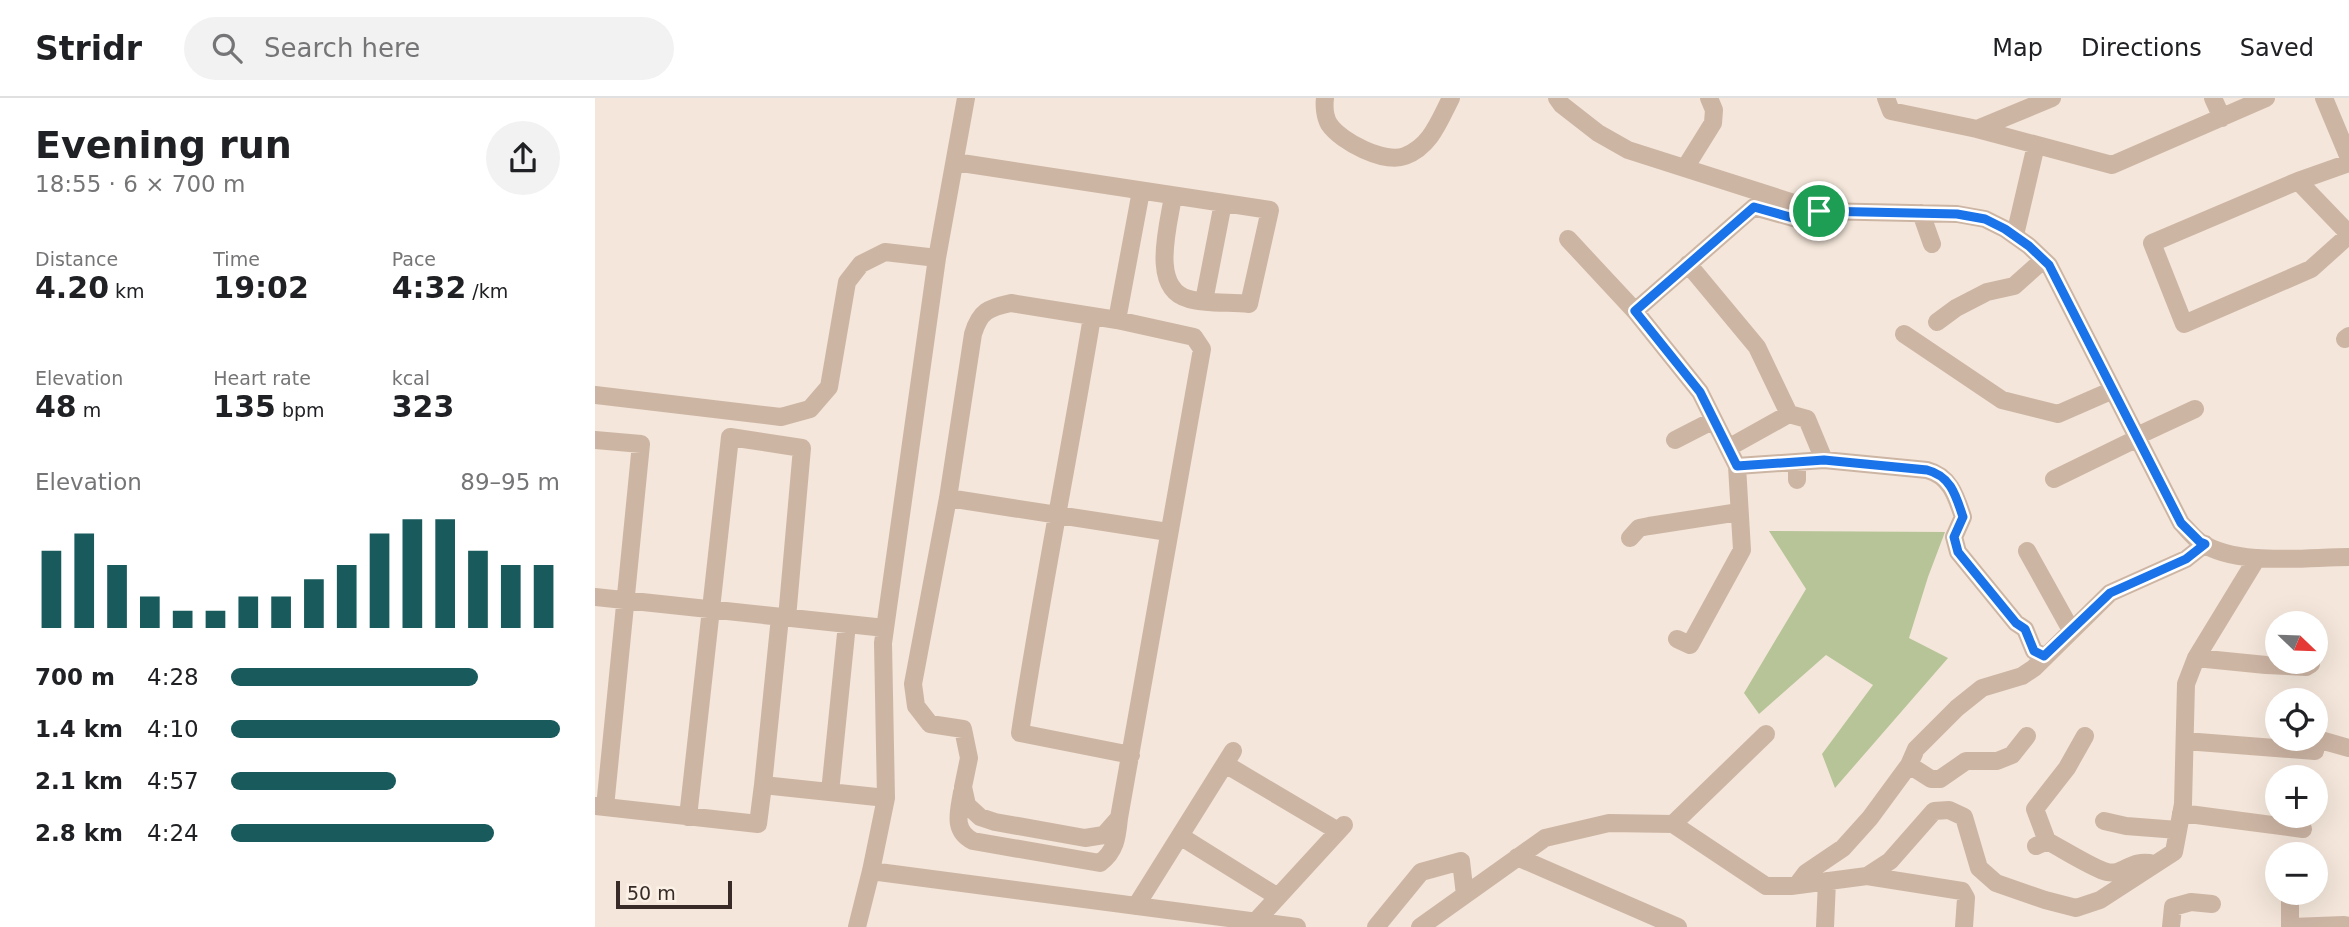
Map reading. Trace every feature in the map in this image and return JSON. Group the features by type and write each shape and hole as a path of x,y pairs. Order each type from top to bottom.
{"street":[{"path":"857,927 886,799 883,643 937,258 966,98"},
{"path":"1325,98 1328,122 1341,137 1382,157 1403,157 1429,140 1451,98"},
{"path":"1557,98 1598,133 1628,150 1819,211 1957,214 1985,219 2015,235 2049,265 2181,523 2200,542 2239,556 2257,558 2349,557"},
{"path":"1685,168 1713,123 1714,110 1709,98"},
{"path":"1886,98 1891,111 1977,129 2112,165 2266,98"},
{"path":"1977,129 2052,98"},
{"path":"2213,98 2222,118"},
{"path":"2298,181 2349,234 2311,269 2184,324 2152,243 2298,181 2349,160 2324,98"},
{"path":"2015,235 2036,145"},
{"path":"954,162 1270,211 1249,304 1187,299 1174,290 1165,277 1165,253 1173,196"},
{"path":"1117,320 1142,191"},
{"path":"1204,300 1223,204"},
{"path":"1635,311 1754,207 1811,223 1819,211"},
{"path":"1920,213 1932,244"},
{"path":"1578,244 1700,392 1737,466 1742,550 1690,645 1677,639"},
{"path":"595,395 781,417 810,409 829,387 847,282 861,264 885,252 937,258"},
{"path":"1937,322 1956,308 1987,292 2014,286 2043,260"},
{"path":"1688,264 1757,348 1790,414"},
{"path":"1011,303 1117,320 1194,337 1202,349 1168,532 1117,841 1110,856 1100,863 973,841 964,837 958,826 969,758 963,729 930,724 916,706 913,684 948,498 973,334 978,319 991,307 1011,303"},
{"path":"1092,317 1020,733 1131,755"},
{"path":"1904,334 2002,400 2059,414 2113,390"},
{"path":"2054,480 2195,409"},
{"path":"1728,448 1790,414 1807,419 1824,460"},
{"path":"1675,440 1714,420"},
{"path":"595,440 641,444 600,807 688,817 758,824 802,448 730,437 688,817"},
{"path":"1737,466 1824,460 1910,476 1937,473 1953,489 1963,517 1954,537 1958,552 2016,623 2025,629 2034,651 2044,656"},
{"path":"1797,462 1797,481"},
{"path":"948,498 1168,532"},
{"path":"1630,538 1639,528 1739,512"},
{"path":"1797,885 1806,873 1843,848 1870,818 1909,765 1916,749 1957,708 1982,688 2022,676 2034,668 2110,593 2186,559 2205,544"},
{"path":"2027,551 2071,630"},
{"path":"1867,876 1890,860 1934,811 1949,810 1964,817 1979,868 1996,883 2076,908 2100,900 2174,852 2180,822 2186,684 2196,658 2257,558"},
{"path":"595,597 885,628"},
{"path":"830,792 847,624"},
{"path":"2196,658 2265,664"},
{"path":"1673,824 1766,734"},
{"path":"1909,765 1931,779 1940,779 1966,761 1997,761 2013,755 2027,736"},
{"path":"2085,736 2067,768 2035,809 2041,844 2107,872 2119,872 2142,861 2154,864"},
{"path":"2185,741 2315,751 2317,739 2349,748"},
{"path":"1136,906 1229,757 1341,828 1255,922"},
{"path":"763,785 886,799"},
{"path":"963,786 967,805 980,817 995,822 1085,838 1104,835 1119,818"},
{"path":"2104,821 2126,826 2180,822 2303,829"},
{"path":"1420,927 1545,838 1609,822 1673,824 1766,886 1867,876 1962,891 1966,898 1964,927"},
{"path":"1180,836 1278,897"},
{"path":"1517,857 1653,922 1678,927"},
{"path":"1376,927 1421,872 1461,862 1465,895"},
{"path":"870,879 1136,906 1297,927"},
{"path":"1825,927 1827,881"},
{"path":"2171,927 2173,907 2191,902 2211,904"},
{"path":"2290,905 2291,927 2349,926"}],"green space":[{"path":"1769,531 1945,532 1909,638 1948,658 1835,788 1822,754 1873,685 1826,655 1759,714 1744,693 1806,589"}],"route":[{"path":"1754,207 1811,223 1819,211 1957,214 1985,219 2029,246 2049,265 2181,523 2205,544 2186,559 2110,593 2044,656 2034,651 2025,629 2016,623 1958,552 1954,537 1963,517 1953,489 1937,473 1824,460 1737,466 1700,392 1635,311 1754,207"}]}
